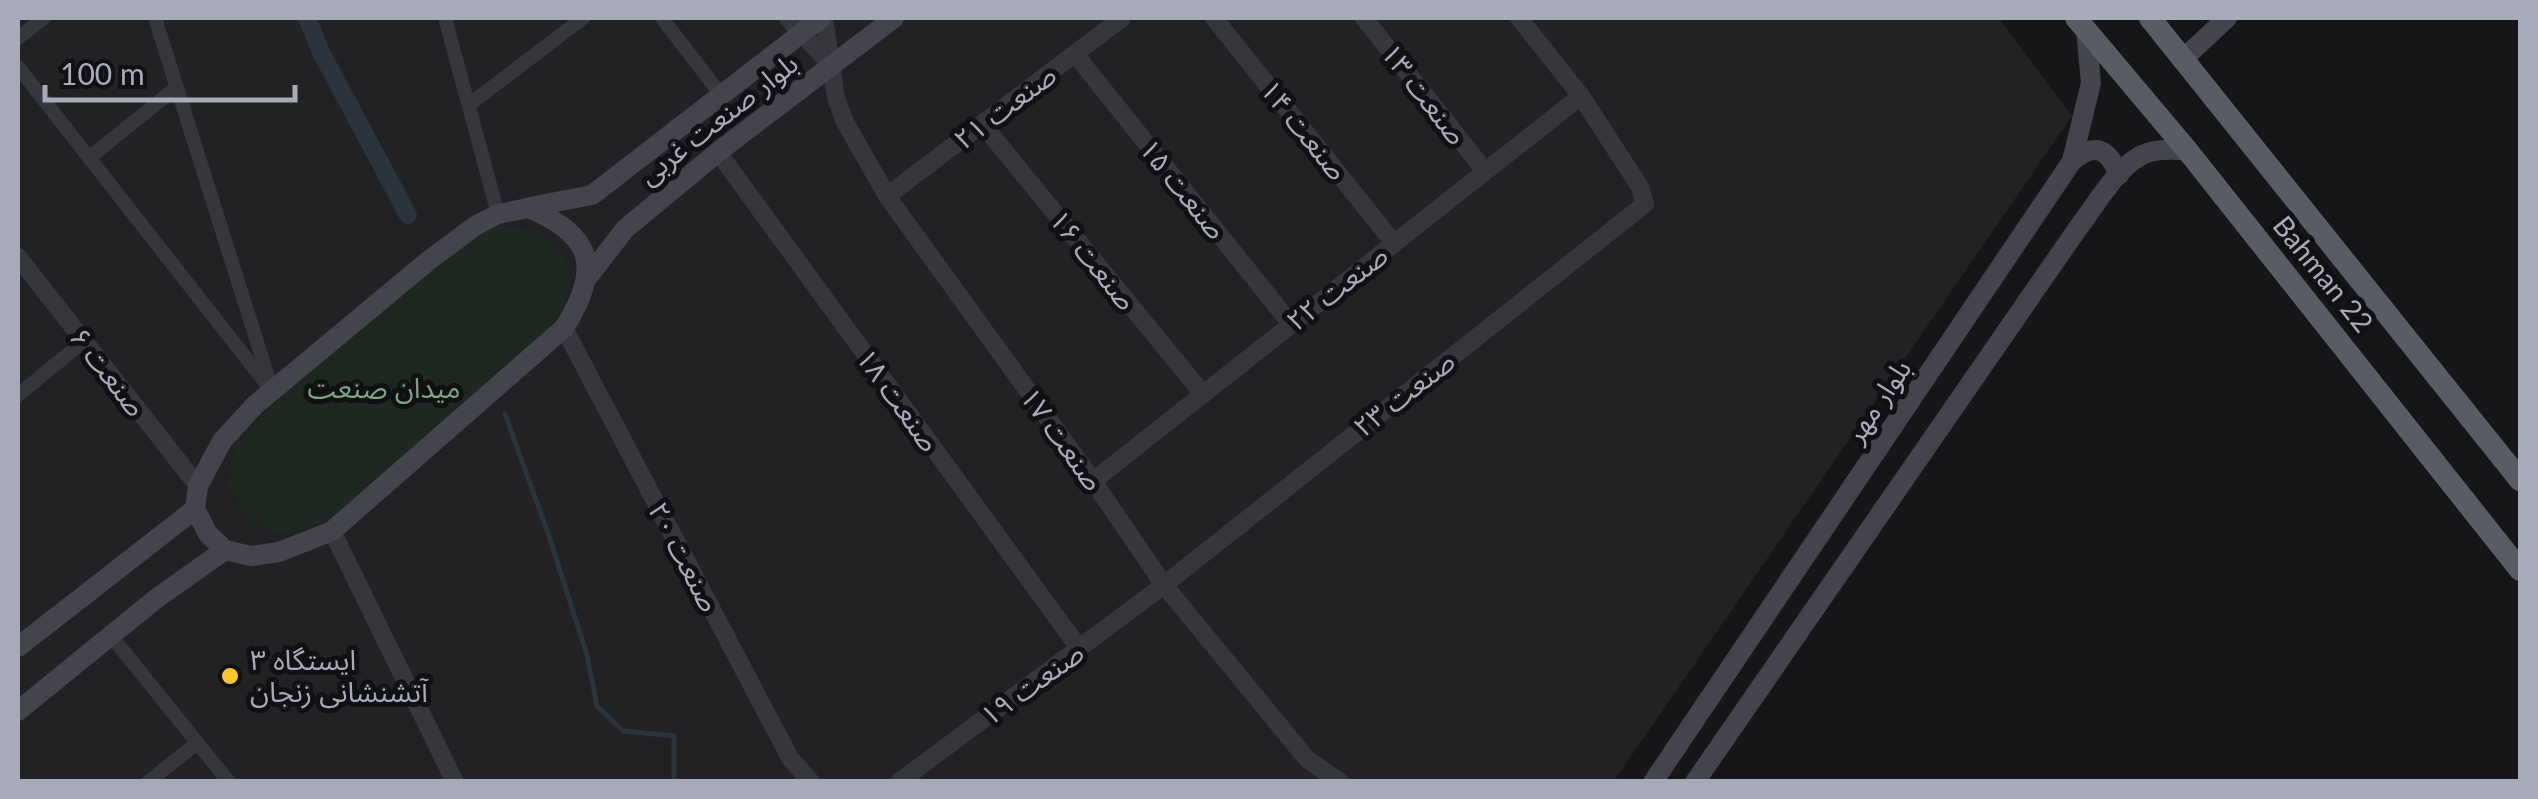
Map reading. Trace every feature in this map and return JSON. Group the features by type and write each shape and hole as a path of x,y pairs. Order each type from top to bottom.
{"highway":[{"name":"Bahman 22","path":"2150,18 2520,480"},
{"name":"Bahman 22","path":"2081,24 2187,150 2520,570"}],"main road":[{"name":"بلوار صنعت غربی","path":"528,208 592,195 721,96 794,26 823,18"},
{"name":"بلوار صنعت غربی","path":"588,276 625,229 718,152 894,18"},
{"path":"2184,59 2227,18"},
{"name":"بلوار مهر","path":"1654,782 2072,161 2092,83 2081,24"},
{"path":"2072,161 2084,151 2098,150 2112,157 2119,174"},
{"path":"1695,782 2119,174 2140,156 2158,150 2187,150"},
{"path":"528,208 554,218 571,232 583,252 588,276 579,305 564,328 332,531 280,552 251,556 225,550 208,534 195,508 198,486 222,441 272,390 428,261 498,214 528,208"},
{"path":"18,648 195,508"},
{"path":"18,711 158,598 225,550"}],"street":[{"path":"18,38 44,18"},
{"path":"155,18 272,390"},
{"path":"446,18 498,214"},
{"path":"470,104 583,18"},
{"path":"662,18 721,96"},
{"name":"صنعت ۱۷","path":"823,18 836,98 887,196 1093,480 1164,585 1307,758 1340,782"},
{"name":"صنعت ۲۱","path":"887,196 1122,18"},
{"name":"صنعت ۱۴","path":"1214,18 1394,243"},
{"name":"صنعت ۱۳","path":"1364,18 1485,171"},
{"path":"1519,18 1581,96"},
{"path":"794,26 831,65"},
{"name":"صنعت ۱۵","path":"1075,54 1291,324"},
{"path":"18,67 272,390"},
{"path":"89,158 177,87"},
{"name":"صنعت ۲۲","path":"1093,480 1581,96"},
{"name":"صنعت ۲۳","path":"1164,585 1644,204 1640,187 1581,96"},
{"name":"صنعت ۱۶","path":"983,126 1203,394"},
{"name":"صنعت ۱۸","path":"718,152 1079,648"},
{"name":"صنعت ۶","path":"18,260 198,486"},
{"name":"صنعت ۲۰","path":"564,328 790,758 811,782"},
{"path":"18,395 84,341"},
{"path":"332,531 455,782"},
{"name":"صنعت ۱۹","path":"899,782 1164,585"},
{"path":"112,636 228,782"},
{"path":"148,782 197,742"}],"shaded area":[{"path":"18,18 1999,18 2072,116 1614,781 18,782"}],"green space":[{"name":"میدان صنعت","path":"518,226 551,242 569,272 567,298 550,327 342,512 301,531 275,534 242,511 226,483 234,451 300,377 358,325 488,228"}],"waterway":[{"path":"307,18 322,54 408,215"},
{"path":"505,414 587,655 597,706 623,731 674,736 674,782"}],"place":[{"name":"ایستگاه ۳ آتشنشانی زنجان","path":"230,676"}]}
